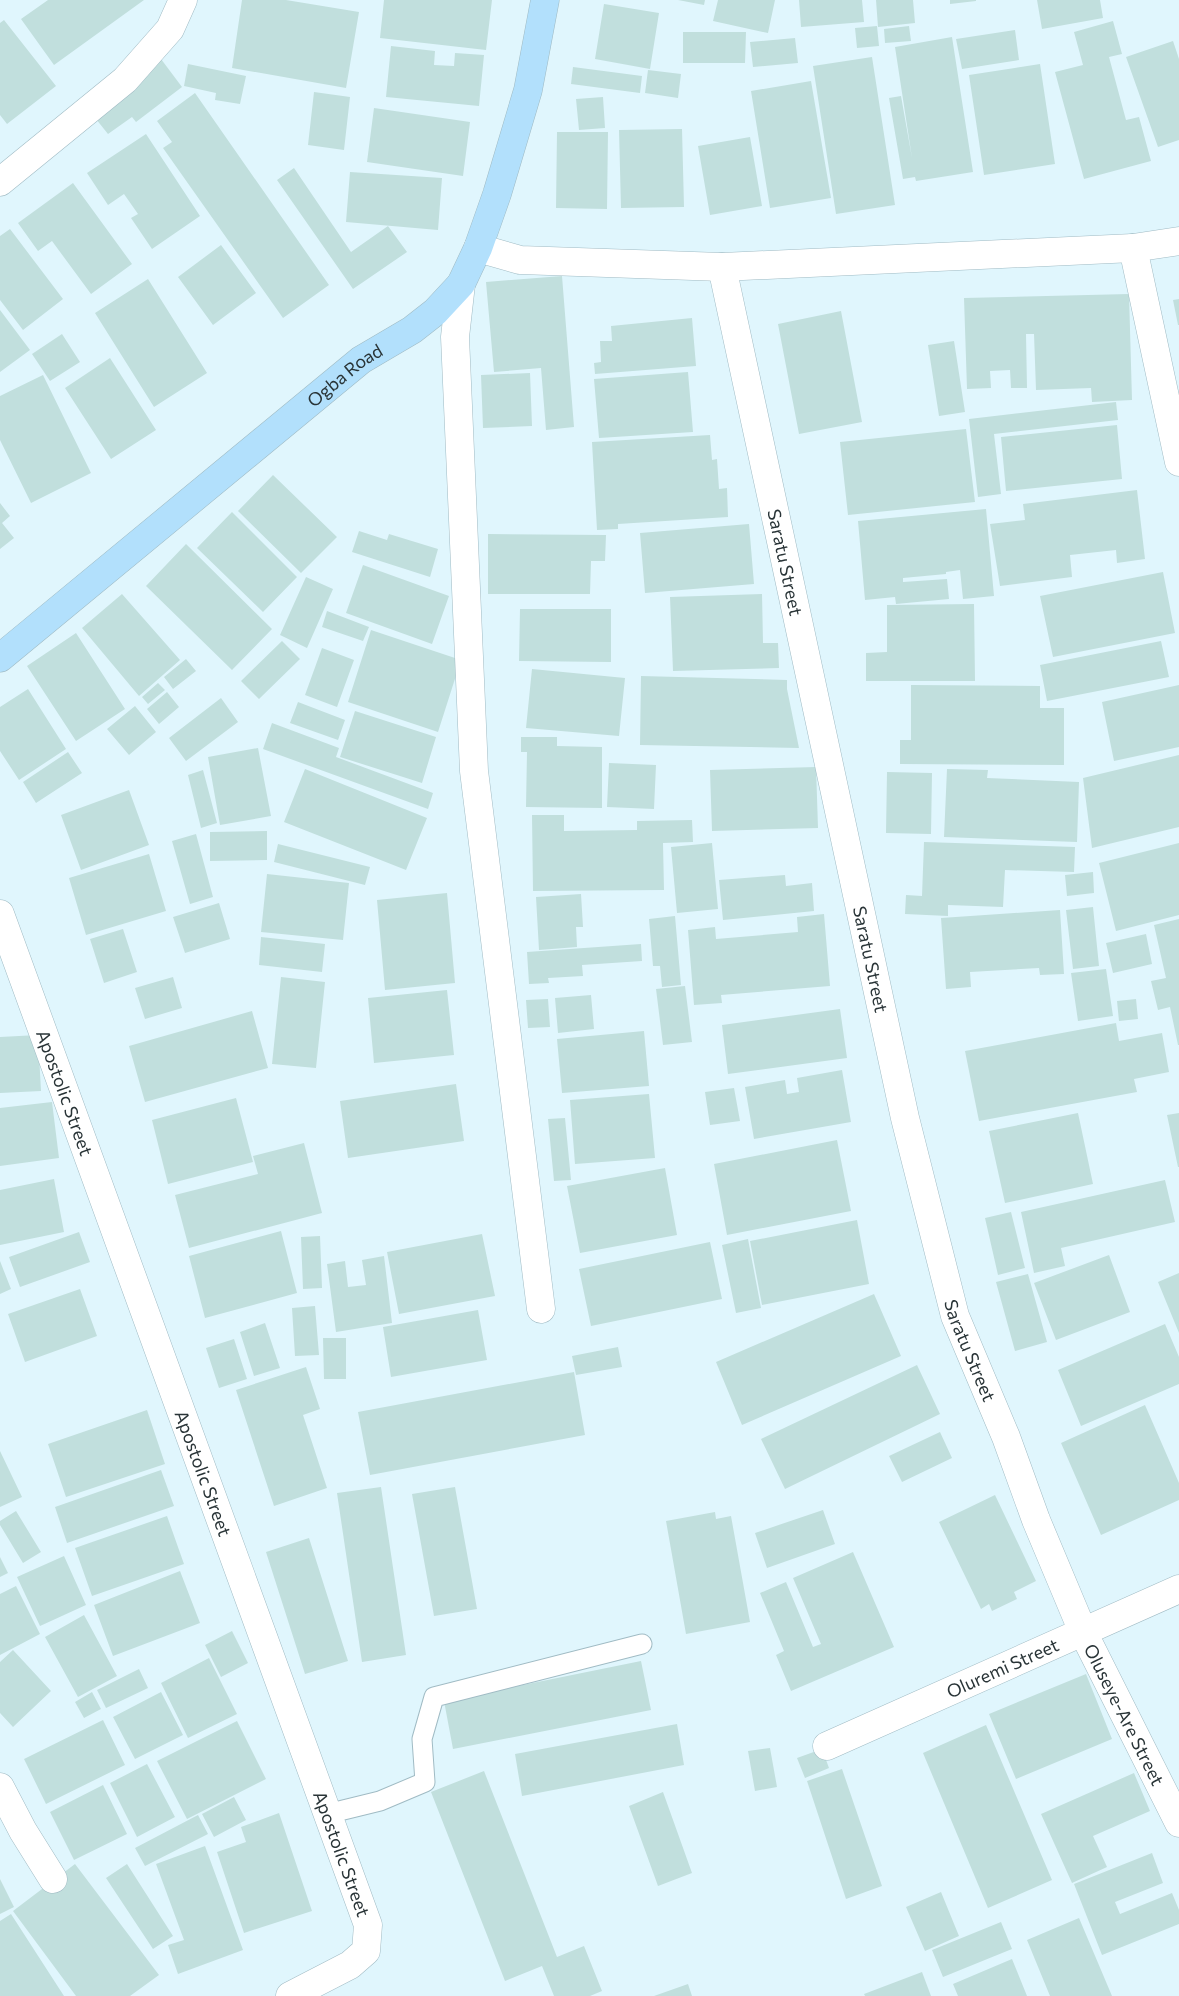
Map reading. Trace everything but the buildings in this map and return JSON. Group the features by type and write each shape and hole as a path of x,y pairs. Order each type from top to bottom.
{"main road":[{"name":"Ogba Road","path":"0,658 361,360 412,330 435,312 461,284 478,248 497,194 528,90 545,0"}],"street":[{"path":"0,182 126,80 170,28 184,0"},
{"path":"478,248 520,260 722,267 1133,248 1179,241"},
{"path":"1133,248 1179,462"},
{"name":"Saratu Street","path":"722,267 905,1118 955,1316 1006,1437 1036,1520 1083,1632"},
{"path":"461,284 455,337 474,771 541,1309"},
{"name":"Apostolic Street","path":"0,914 368,1925 366,1951 350,1965 290,1996"},
{"name":"Oluremi Street","path":"827,1746 1179,1589"},
{"name":"Oluseye-Are Street","path":"1083,1632 1179,1822"},
{"path":"0,1787 23,1831 53,1879"}],"lane":[{"path":"327,1814 380,1801 425,1782 422,1739 434,1697 642,1644"}]}
